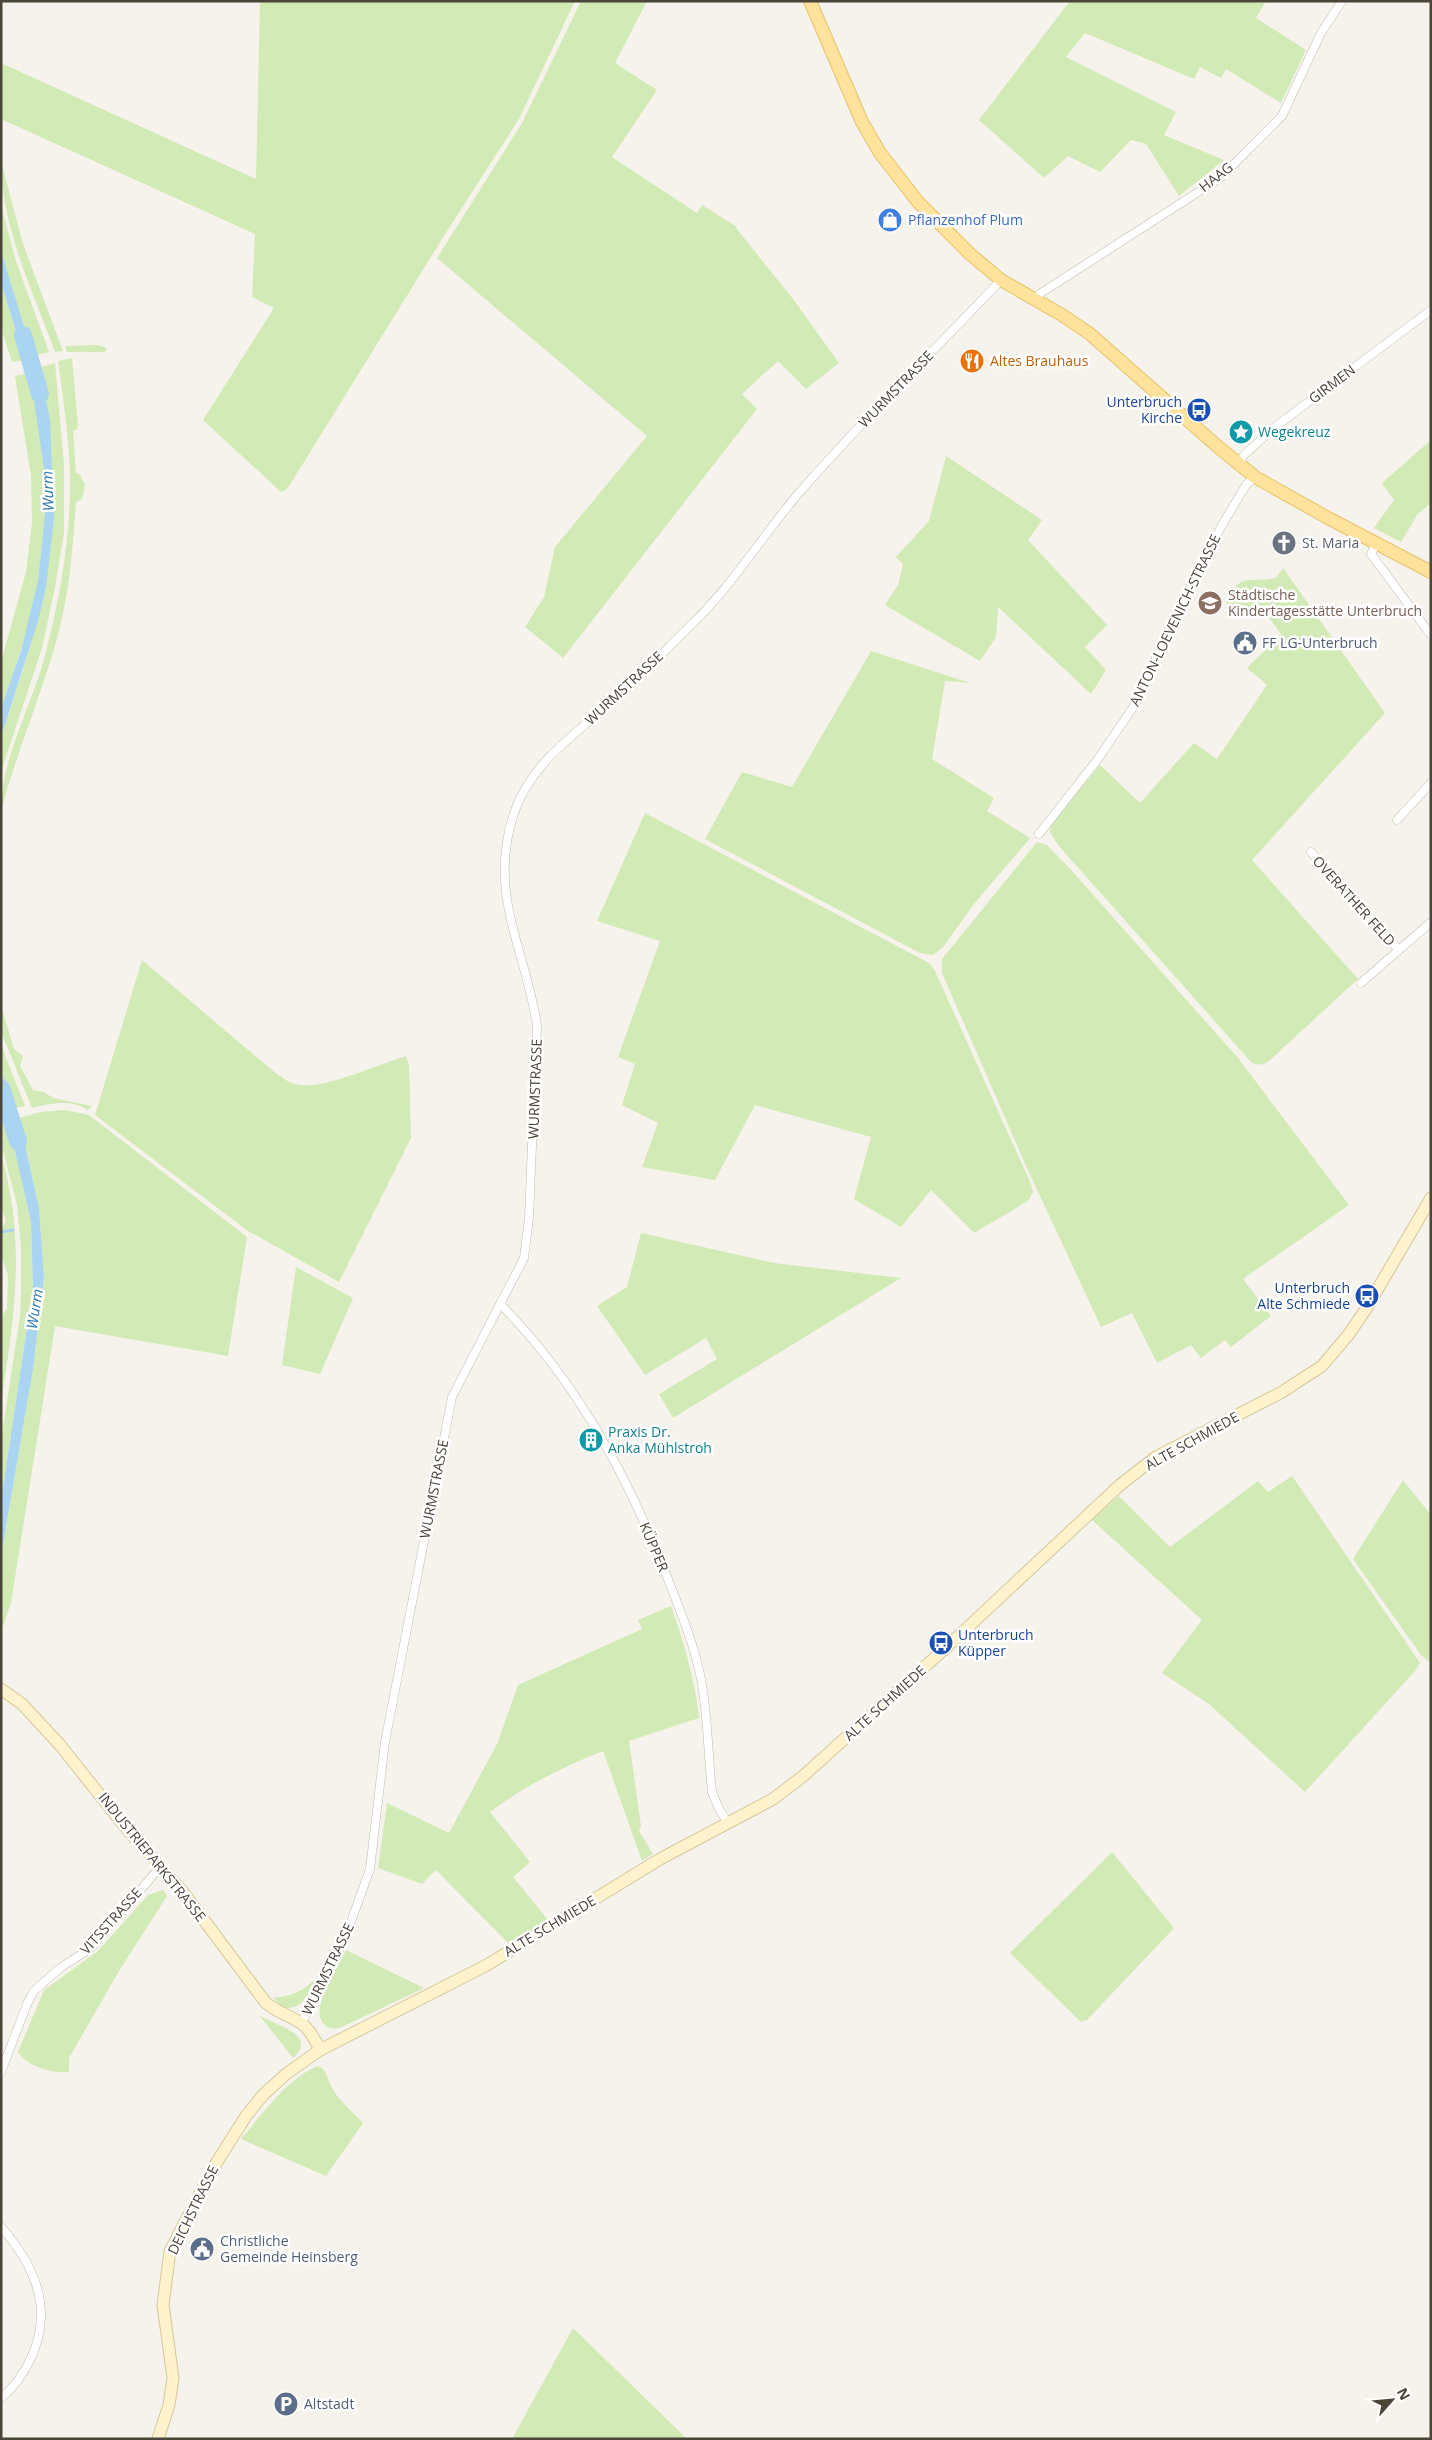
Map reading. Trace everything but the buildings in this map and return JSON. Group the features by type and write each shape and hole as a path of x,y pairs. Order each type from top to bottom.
{"main road":[{"path":"810,1 862,122 888,165 947,233 1001,280 1090,334 1255,476 1376,544 1431,572"}],"street":[{"name":"HAAG","path":"1035,299 1041,293 1220,178 1282,116 1321,33 1342,1"},
{"name":"WURMSTRASSE","path":"320,2050 312,2033 302,2022 344,1941 370,1869 385,1742 452,1397 524,1258 530,1217 537,1026 533,1002 510,924 503,877 508,835 514,812 528,783 567,738 623,692 694,622 727,586 793,500 832,455 1001,280"},
{"name":"GIRMEN","path":"1239,464 1244,456 1275,427 1431,310"},
{"name":"ANTON-LOEVENICH-STRASSE","path":"1039,834 1098,759 1136,703 1172,624 1222,525 1246,485 1255,476"},
{"path":"1376,544 1371,554 1431,635"},
{"path":"1398,820 1431,783"},
{"name":"OVERATHER FELD","path":"1311,852 1398,949"},
{"name":"OVERATHER FELD","path":"1361,983 1431,922"},
{"name":"ALTE SCHMIEDE","path":"320,2050 487,1965 660,1859 773,1798 802,1777 924,1668 1120,1485 1156,1457 1282,1392 1322,1366 1349,1334 1366,1309 1431,1198"},
{"name":"KÜPPER","path":"500,1304 557,1367 612,1458 648,1531 685,1622 700,1679 712,1792 719,1809 728,1823"},
{"name":"INDUSTRIEPARKSTRASSE","path":"1,1689 38,1720 183,1892 266,2003 277,2011 302,2022"},
{"name":"VITSSTRASSE","path":"1,2072 27,2004 34,1991 60,1968 91,1948 160,1867"},
{"name":"DEICHSTRASSE","path":"158,2439 169,2405 173,2378 163,2305 170,2251 197,2197 246,2116 263,2095 286,2074 320,2050"},
{"path":"1,2227 29,2264 36,2280 42,2309 42,2324 33,2353 17,2383 1,2398"}],"green space":[{"path":"260,1 575,1 519,119 442,239 291,483 286,490 281,492 203,420 274,308 252,297 255,234 1,119 1,63 256,179"},
{"path":"581,1 647,1 615,63 657,90 612,157 697,213 702,205 737,227 793,299 839,363 806,389 778,361 742,394 757,409 563,658 525,627 544,597 555,547 647,436 437,258 522,123"},
{"path":"1070,1 1266,1 1256,18 1306,50 1281,103 1226,69 1221,78 1200,67 1194,79 1085,33 1066,57 1176,112 1164,135 1224,160 1179,196 1146,144 1131,140 1100,172 1068,156 1044,178 979,120"},
{"path":"1,161 23,244 63,351 55,352 12,234 2,186"},
{"path":"1,205 16,261 49,352 33,356 30,350 1,251"},
{"path":"1,283 25,360 12,362 1,328"},
{"path":"98,345 107,348 105,352 67,352 65,346"},
{"path":"72,358 78,425 77,429 73,431 76,473 80,475 85,485 82,499 76,502 69,581 60,627 1,812 6,772 17,734 44,659 55,614 63,568 69,521 70,475 67,432 58,361"},
{"path":"55,363 64,464 64,533 42,648 1,772 1,737 26,660 46,587 50,420 40,367"},
{"path":"30,373 45,468 47,511 45,540 41,569 28,626 1,708 1,662 26,572 32,522 31,476 15,376"},
{"path":"1431,440 1431,503 1417,515 1401,542 1374,528 1394,500 1382,483"},
{"path":"946,456 1042,520 1028,540 1107,625 1085,647 1106,670 1091,694 998,607 996,637 980,661 885,605 898,585 903,564 896,557 929,521"},
{"path":"1283,568 1385,713 1252,860 1358,979 1269,1061 1258,1064 1251,1062 1058,845 1050,832 1051,824 1100,765 1140,803 1194,743 1217,759 1267,685 1247,668 1281,634 1265,612 1256,617 1226,603 1236,586 1241,582 1276,578"},
{"path":"871,651 970,683 945,681 932,759 994,798 987,811 1030,838 974,904 943,947 933,955 920,953 705,839 742,772 792,787"},
{"path":"645,813 929,963 935,971 1031,1184 1033,1192 1028,1201 974,1233 931,1190 901,1227 854,1199 871,1137 755,1105 715,1180 642,1167 658,1123 622,1105 635,1064 618,1057 660,941 597,921"},
{"path":"1037,842 1047,845 1072,871 1238,1058 1349,1205 1243,1279 1271,1316 1231,1347 1225,1340 1201,1358 1191,1345 1157,1363 1132,1313 1101,1327 1026,1166 942,973 942,959"},
{"path":"142,960 272,1070 292,1083 311,1085 338,1080 406,1056 409,1065 411,1138 339,1282 248,1231 95,1115"},
{"path":"1,1005 14,1049 23,1056 20,1066 33,1090 44,1092 53,1098 92,1106 88,1110 68,1103 32,1108 1,1031"},
{"path":"1,1045 25,1106 15,1108 1,1072"},
{"path":"65,1110 89,1115 247,1237 228,1356 55,1326 11,1603 1,1632 1,1556 33,1369 44,1277 39,1208 19,1118 41,1112"},
{"path":"8,1121 31,1222 33,1288 1,1501 1,1441 20,1316 21,1290 21,1248 17,1205 1,1143 1,1124"},
{"path":"1,1154 14,1216 16,1278 14,1308 1,1401 1,1317 7,1308 8,1275 1,1255 1,1233 6,1219 1,1208"},
{"path":"641,1233 774,1263 901,1278 673,1418 659,1394 717,1359 706,1338 645,1375 597,1306 627,1287"},
{"path":"296,1267 353,1298 320,1374 282,1365"},
{"path":"1292,1476 1420,1663 1415,1671 1305,1792 1209,1704 1162,1673 1202,1620 1092,1520 1119,1496 1170,1547 1258,1481 1268,1492"},
{"path":"1403,1480 1431,1515 1431,1663 1421,1655 1353,1559"},
{"path":"671,1606 695,1689 699,1718 629,1741 641,1826 639,1831 653,1854 642,1861 603,1751 544,1778 490,1812 530,1862 513,1877 548,1920 509,1944 436,1870 422,1884 378,1868 387,1803 449,1833 497,1744 518,1685 642,1629 638,1620"},
{"path":"1112,1852 1174,1928 1087,2020 1081,2022 1010,1953"},
{"path":"163,1890 167,1896 119,1971 69,2058 69,2072 55,2072 40,2068 22,2057 18,2052 44,1990 98,1951 148,1895"},
{"path":"346,1950 424,1988 342,2027 330,2028 324,2024 320,2017 322,1998"},
{"path":"316,1981 308,1996 296,2006 284,2008 273,1998 294,1993"},
{"path":"259,2015 298,2036 301,2043 300,2050 293,2058"},
{"path":"318,2066 325,2072 337,2096 363,2123 326,2176 241,2139 285,2088 306,2072"},
{"path":"573,2328 687,2439 512,2439"}],"water":[{"path":"1,251 33,356 25,360 1,283"},
{"path":"40,367 50,420 54,518 46,587 38,621 1,737 1,708 21,651 38,581 45,516 46,482 30,373"},
{"path":"1,1072 15,1108 4,1110 1,1107"},
{"path":"19,1118 39,1208 44,1277 33,1369 1,1556 1,1501 33,1288 31,1222 8,1121"}],"waterway":[{"name":"Wurm","path":"23,335 40,394"},
{"name":"Wurm","path":"1,1088 18,1141"},
{"path":"1,1232 13,1230"}],"place":[{"name":"Pflanzenhof Plum","path":"890,220"},
{"name":"Altes Brauhaus","path":"972,361"},
{"name":"Unterbruch Kirche","path":"1199,410"},
{"name":"Wegekreuz","path":"1241,432"},
{"name":"St. Maria","path":"1284,543"},
{"name":"Städtische Kindertagesstätte Unterbruch","path":"1210,603"},
{"name":"FF LG-Unterbruch","path":"1245,643"},
{"name":"Unterbruch Alte Schmiede","path":"1367,1296"},
{"name":"Praxis Dr. Anka Mühlstroh","path":"591,1440"},
{"name":"Unterbruch Küpper","path":"941,1643"},
{"name":"Christliche Gemeinde Heinsberg","path":"202,2249"},
{"name":"Altstadt","path":"286,2404"}]}
